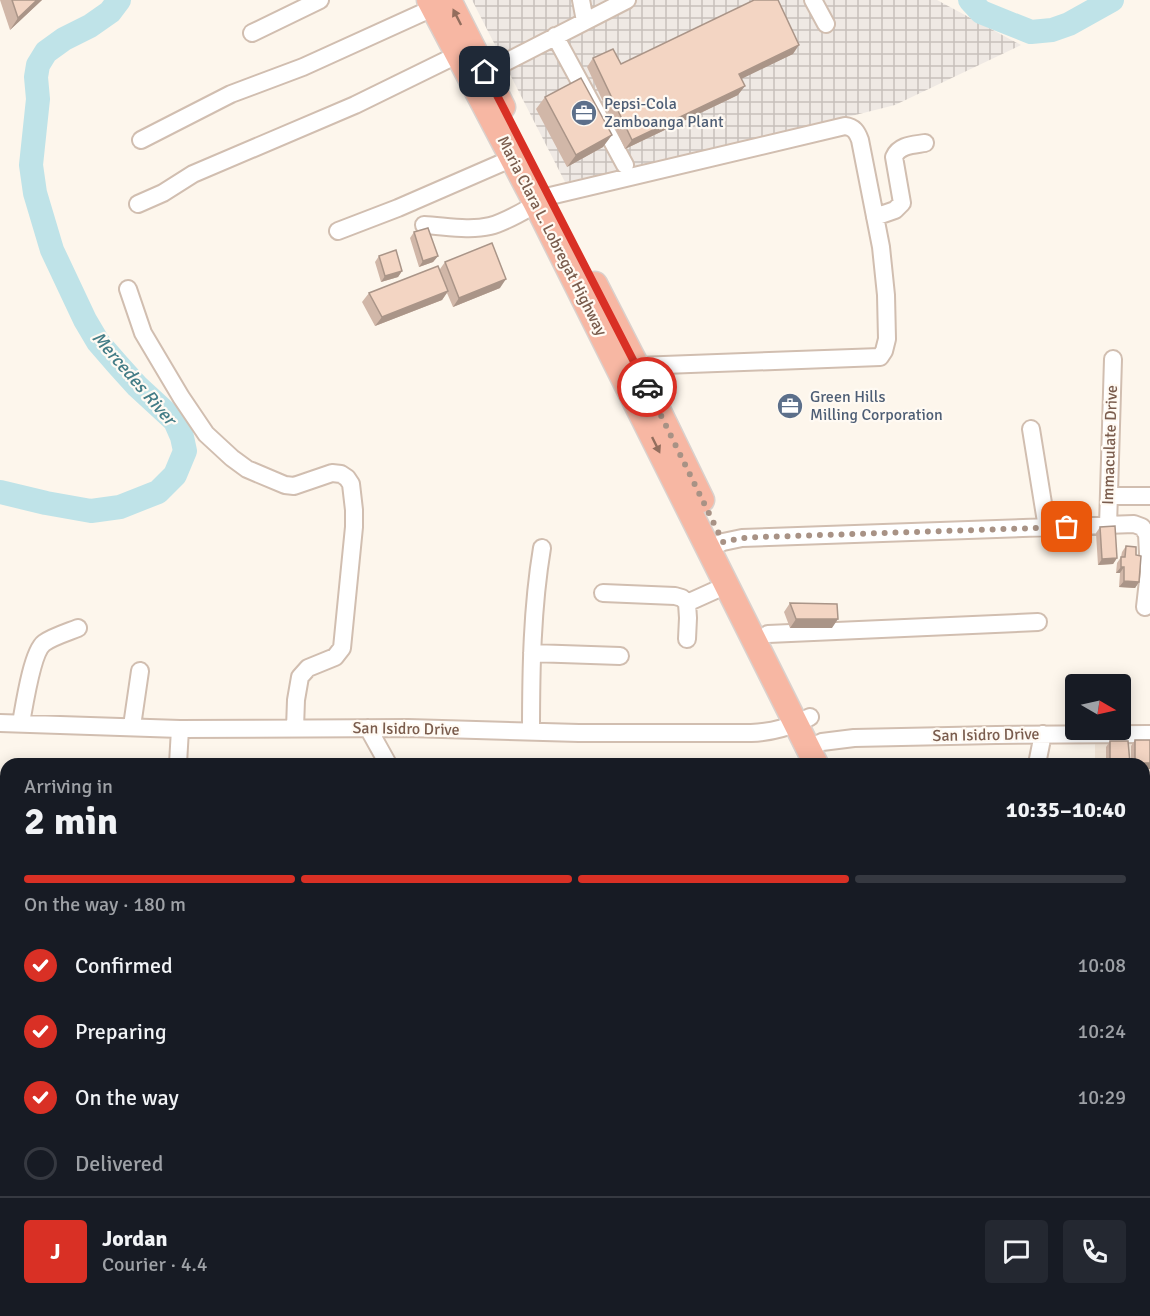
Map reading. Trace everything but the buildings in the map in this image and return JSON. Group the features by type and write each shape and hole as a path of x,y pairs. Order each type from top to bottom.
{"highway":[{"name":"Maria Clara L. Lobregat Highway","path":"437,3 457,55 478,76 513,158 543,200"},
{"name":"Maria Clara L. Lobregat Highway","path":"437,3 543,200 716,546 768,634 816,751"},
{"name":"Maria Clara L. Lobregat Highway","path":"716,546 727,585 803,720"}],"street":[{"path":"252,33 320,0"},
{"path":"581,0 585,21"},
{"path":"478,76 627,0"},
{"path":"813,0 826,24"},
{"path":"141,140 231,94 303,67 437,3"},
{"path":"555,36 624,165"},
{"path":"138,204 163,193 193,174 355,105 457,55"},
{"path":"424,225 471,228 490,226 543,200 851,126 860,140 881,247 887,339 880,357 629,370"},
{"path":"875,217 895,210 902,203 894,157 896,152 902,147 925,142"},
{"path":"338,231 398,208 513,158"},
{"path":"128,289 143,333 158,360 206,434 232,458 247,469 285,485 294,486 332,473 341,474 351,484 354,527 342,648 335,657 308,668 300,677 295,728"},
{"name":"Immaculate Drive","path":"716,546 742,538 1108,526 1113,359"},
{"path":"1031,429 1047,528"},
{"path":"1109,496 1150,496"},
{"path":"1108,526 1134,524 1142,527 1147,534 1149,572 1145,607"},
{"path":"531,732 532,653 538,569 542,548"},
{"path":"687,603 727,585"},
{"path":"603,593 682,598 687,603 687,639"},
{"path":"768,634 1038,622"},
{"path":"21,723 25,696 38,650 44,642 78,628"},
{"path":"532,653 620,656"},
{"path":"132,726 140,671"},
{"name":"San Isidro Drive","path":"0,723 180,729 368,728 531,732 751,733 774,732 803,720"},
{"path":"368,728 385,758"},
{"path":"178,758 180,729"},
{"name":"San Isidro Drive","path":"816,751 854,738 1150,734"},
{"path":"1038,758 1043,735"}],"shaded area":[{"path":"472,0 937,0 1021,45 895,105 740,144 565,182"},
{"path":"1150,739 1150,758 1095,758 1095,740"}],"waterway":[{"name":"Mercedes River","path":"0,492 91,511 120,507 158,492 175,475 185,451 175,421 118,365 98,342 85,320 52,250 35,193 31,165 38,99 36,77 38,65 46,52 110,12 119,0"},
{"name":"Mercedes River","path":"970,0 981,12 1031,32 1052,30 1069,24 1112,0"}],"way so far":[{"path":"647,387 723,542 762,537 1067,527"}],"place":[{"name":"Pepsi-Cola Zamboanga Plant","path":"584,113"},
{"name":"Green Hills Milling Corporation","path":"790,406"}],"route":[{"path":"485,72 647,387"}]}
